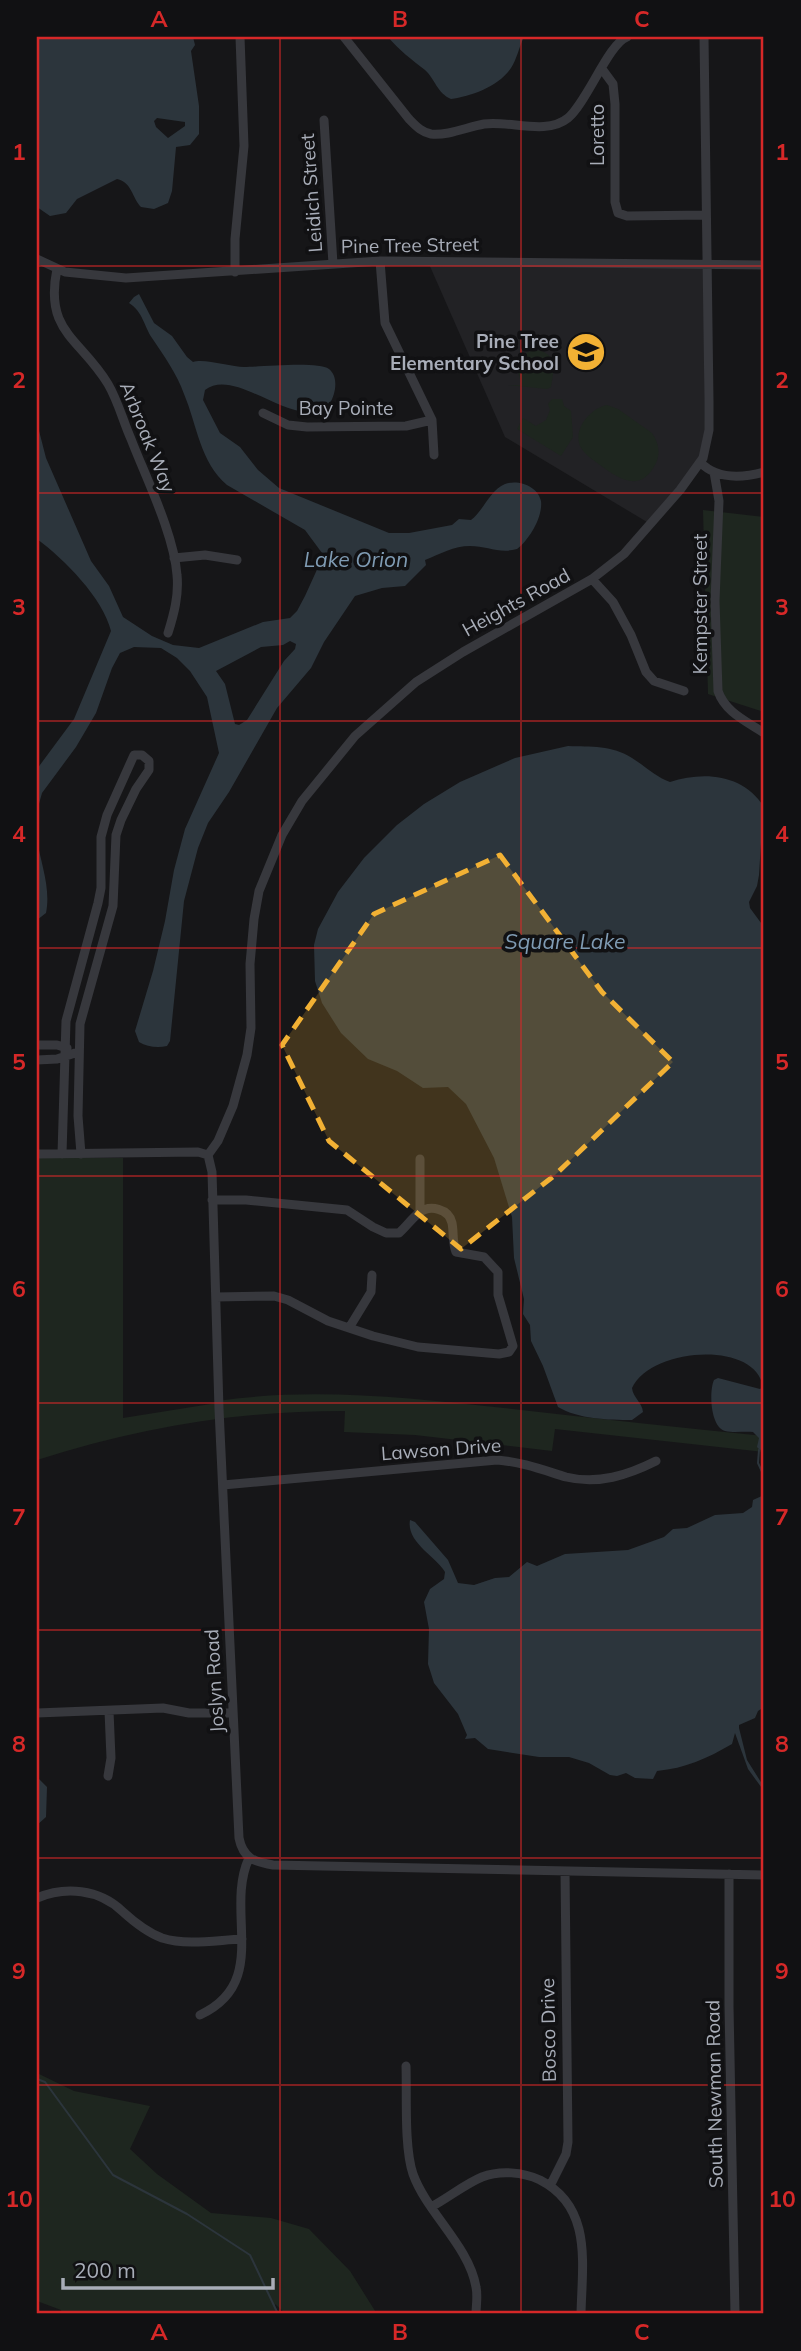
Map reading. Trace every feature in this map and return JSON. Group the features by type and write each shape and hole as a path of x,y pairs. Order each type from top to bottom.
{"street":[{"path":"235,272 234,246 244,146 240,37"},
{"path":"344,37 410,119 421,131 429,134 449,133 486,124 559,124 570,116 602,69 615,44 627,37"},
{"name":"Heights Road","path":"208,1155 218,1141 233,1106 247,1055 251,1028 250,964 259,891 282,835 302,801 355,736 416,682 463,652 592,579 624,554 680,490 700,462 709,430 704,37"},
{"name":"Loretto","path":"602,69 613,84 618,213 627,216 706,215"},
{"name":"Leidich Street","path":"324,120 333,264"},
{"name":"Pine Tree Street","path":"37,259 57,269 125,278 380,261 764,265"},
{"path":"380,261 385,323 432,420 434,455"},
{"name":"Arbroak Way","path":"57,269 53,289 58,318 73,342 97,367 117,403 163,522 174,558 177,590 168,633"},
{"name":"Bay Pointe","path":"262,413 288,425 307,428 406,426 432,420"},
{"path":"700,462 708,470 739,477 764,472"},
{"name":"Kempster Street","path":"714,472 719,501 715,601 719,691 722,703 728,709 764,733"},
{"path":"174,558 205,555 237,560"},
{"path":"592,579 613,602 631,635 646,672 654,681 684,691"},
{"path":"62,1154 66,1021 100,895 101,837 107,815 134,755 142,755 149,761 149,770 136,789 116,835 113,905 82,1012 78,1052 81,1154"},
{"path":"123,782 136,789"},
{"path":"37,1045 78,1052"},
{"path":"37,1059 57,1059 64,1051"},
{"path":"37,1154 198,1152 208,1155"},
{"name":"Joslyn Road","path":"208,1155 212,1164 239,1838 242,1850 248,1858"},
{"path":"420,1159 420,1212"},
{"path":"212,1200 246,1200 347,1210 386,1233 399,1233 420,1212 434,1208 441,1210 452,1222 452,1242 456,1252 484,1257 498,1272 498,1295 513,1346 509,1352 499,1354 418,1347 328,1321 288,1300 274,1296 216,1297"},
{"path":"349,1328 371,1292 372,1275"},
{"name":"Lawson Drive","path":"223,1485 497,1460 528,1464 570,1478 595,1480 618,1477 656,1461"},
{"path":"37,1713 163,1708 189,1713 233,1713"},
{"path":"108,1776 111,1758 109,1711"},
{"path":"200,2015 211,2011 229,1994 238,1976 242,1960 241,1882 248,1858 256,1863 273,1865 764,1874"},
{"name":"Bosco Drive","path":"550,2186 566,2154 568,2142 565,1871"},
{"name":"South Newman Road","path":"729,1874 735,2314"},
{"path":"37,1898 60,1891 83,1891 107,1899 139,1926 162,1938 189,1941 242,1939"},
{"path":"406,2066 410,2162 422,2193 472,2274 477,2288 476,2314"},
{"path":"431,2207 483,2177 513,2172 531,2176 550,2186 575,2214 579,2228 582,2249 581,2314"}],"highlighted area":[{"path":"500,855 602,992 673,1062 555,1175 461,1249 329,1141 282,1045 374,914"}],"shaded area":[{"name":"Pine Tree Elementary School","path":"429,264 704,267 705,437 701,455 692,471 647,522 505,437"},
{"path":"557,348 551,387 547,389 508,385 522,385 516,366 522,355 540,350 554,361"},
{"path":"552,399 562,399 564,406 571,411 573,437 561,456 517,429 523,418 536,426 546,420 550,410 548,404"},
{"path":"607,405 618,409 652,433 656,441 659,453 657,461 643,479 629,481 614,475 589,457 580,446 578,439 581,426 595,410"},
{"path":"703,510 764,517 764,712 708,694"},
{"path":"37,1158 123,1158 123,1418 217,1401 325,1394 468,1404 764,1436 764,1452 555,1429 552,1451 415,1435 344,1432 345,1411 265,1414 189,1423 114,1438 37,1460"},
{"path":"37,2073 74,2091 150,2106 130,2149 157,2174 211,2213 271,2218 309,2229 350,2271 377,2314 286,2314 275,2304 275,2314 62,2314 61,2310 37,2301"}],"water":[{"path":"37,37 193,37 195,45 191,51 199,106 199,134 190,145 176,147 172,191 168,203 154,209 141,207 126,183 117,179 77,199 66,213 50,216 37,207","holes":["157,118 185,122 185,126 168,138 156,127 154,121"]},
{"path":"388,37 524,37 506,75 475,93 451,99 442,93 425,70"},
{"name":"Lake Orion","path":"139,294 154,323 172,336 193,362 244,367 313,365 331,371 335,383 332,399 326,407 313,412 298,411 232,386 218,385 205,390 203,400 220,433 240,447 258,470 279,488 389,533 409,533 452,525 459,519 471,520 495,491 505,484 521,483 532,488 541,501 540,514 534,528 517,549 505,551 464,546 453,549 425,560 426,565 405,586 382,588 355,596 324,642 311,668 277,708 208,823 198,848 184,901 170,1041 167,1046 160,1047 139,1042 135,1031 153,971 185,829 219,753 207,697 190,671 177,658 161,648 134,647 120,653 96,713 76,747 42,793 37,811 37,769 74,719 111,631 100,606 81,580 37,539 37,423 46,458 91,561 109,586 123,617 152,636 173,645 199,648 263,622 290,618 305,596 322,553 305,530 227,485 218,476 200,442 178,379 140,315 129,303","holes":["290,641 296,644 247,720 239,725 235,724 225,684 216,671 261,647 283,645"]},
{"name":"Square Lake","path":"568,746 617,751 670,782 709,776 722,778 745,788 764,807 759,875 749,902 750,908 764,927 764,1448 760,1450 757,1447 759,1438 753,1432 725,1431 716,1422 711,1400 714,1380 718,1378 760,1389 763,1387 756,1372 742,1362 723,1356 702,1354 680,1357 643,1374 632,1388 643,1412 632,1420 584,1416 558,1407 531,1341 530,1325 523,1314 524,1299 514,1258 512,1217 494,1158 466,1104 448,1087 423,1088 397,1071 368,1059 341,1033 322,1003 315,981 314,945 318,929 338,892 364,858 397,825 424,804 460,782 515,758"},
{"path":"37,840 45,876 47,904 46,913 37,920"},
{"path":"764,1495 764,1707 758,1711 755,1718 739,1725 739,1728 747,1760 764,1791 748,1769 735,1733 732,1744 687,1765 657,1771 653,1779 635,1778 626,1773 610,1775 589,1763 569,1757 539,1757 488,1749 475,1738 465,1739 467,1735 458,1714 434,1683 428,1664 429,1629 424,1602 430,1589 444,1579 445,1572 412,1535 410,1520 415,1522 448,1560 458,1583 474,1585 495,1578 509,1577 527,1562 537,1566 565,1554 628,1550 664,1537 673,1529 687,1528 715,1515 743,1513 752,1507 753,1500"},
{"path":"37,1777 47,1787 46,1817 37,1825"}],"waterway":[{"path":"759,1450 758,1463 764,1476"},
{"path":"37,2079 45,2082 113,2175 187,2214 250,2255 278,2314"}],"place":[{"name":"Pine Tree Elementary School","path":"586,352"}]}
